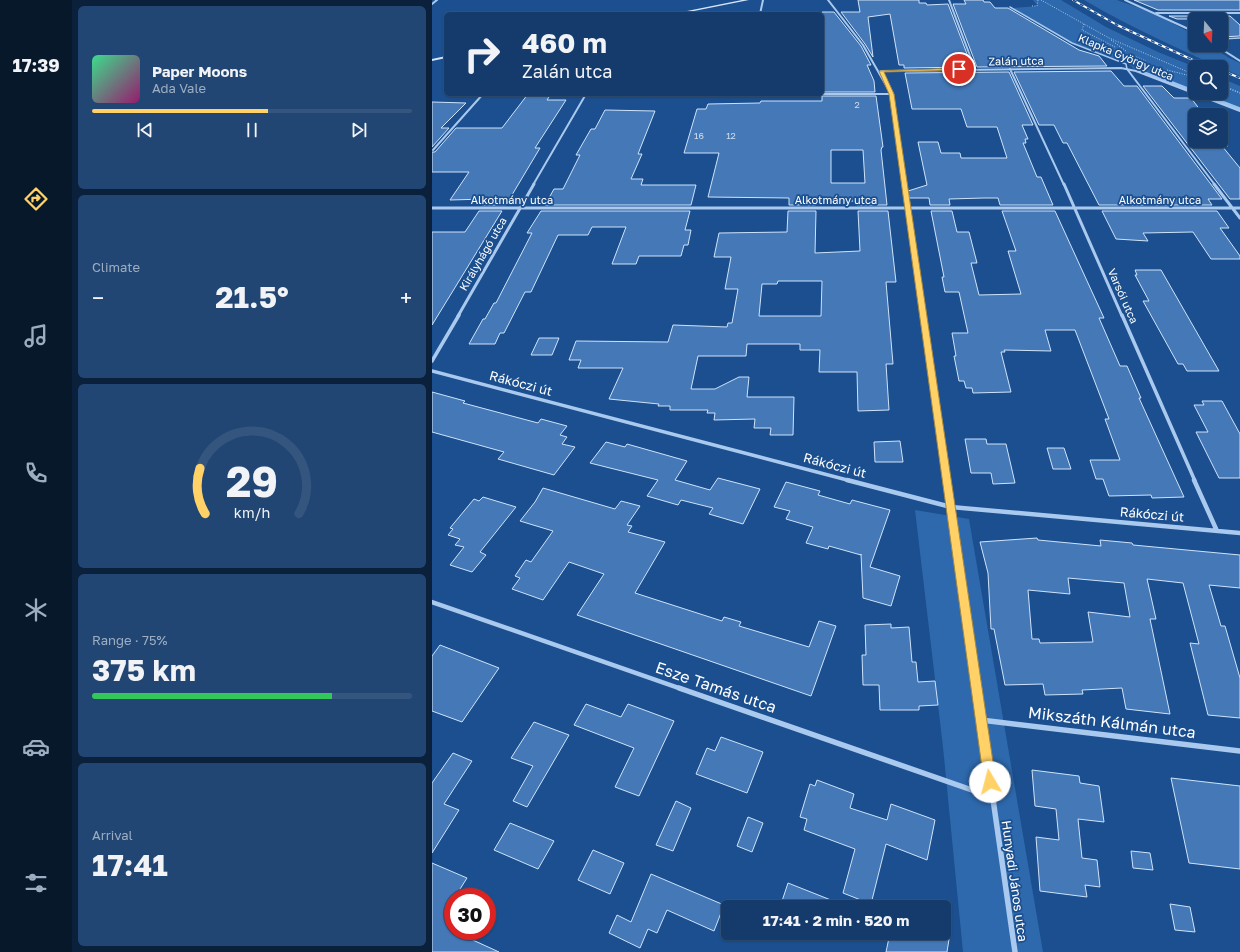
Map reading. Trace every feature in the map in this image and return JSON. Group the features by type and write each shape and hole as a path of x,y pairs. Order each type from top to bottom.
{"street":[{"path":"432,4 437,0"},
{"path":"684,12 747,0"},
{"path":"760,12 763,0"},
{"name":"Hunyadi János utca","path":"828,0 866,46 881,71 891,94 1015,952"},
{"path":"949,0 975,69"},
{"path":"1125,0 1188,29"},
{"path":"1156,13 1240,13"},
{"path":"1226,52 1240,61"},
{"path":"432,60 444,57"},
{"name":"Zalán utca","path":"881,71 1116,67 1127,69"},
{"name":"Varsói utca","path":"1010,69 1074,208 1217,531"},
{"path":"1127,69 1240,218"},
{"name":"Klapka György utca","path":"1127,69 1240,111"},
{"path":"824,94 891,94"},
{"path":"433,150 481,96"},
{"name":"Királyhágó utca","path":"432,361 585,96"},
{"name":"Alkotmány utca","path":"432,208 1240,208"},
{"name":"Rákóczi út","path":"432,372 951,506 1240,533"},
{"name":"Esze Tamás utca","path":"432,602 992,797"},
{"name":"Mikszáth Kálmán utca","path":"981,720 1240,751"}],"lane":[{"name":"Klapka György utca","path":"1010,7 1072,43 1126,64 1127,69"},
{"path":"1228,39 1240,38"}],"path":[{"path":"1041,0 1109,38 1188,71"},
{"path":"1084,24 1082,30 1127,53"},
{"path":"1134,56 1148,62"},
{"path":"1163,69 1188,76"},
{"path":"1228,88 1240,93"}],"shaded area":[{"path":"1033,0 1061,0 1106,27 1158,52 1188,64 1188,90 1135,70 1128,63 1073,43 1013,8 1038,6"},
{"path":"1084,0 1117,0 1153,13 1188,31 1188,52 1220,52 1240,63 1240,76 1228,71 1228,60 1204,60 1122,21"},
{"path":"1228,81 1240,86 1240,110 1214,100 1228,100"},
{"path":"915,510 969,519 1043,952 963,952 943,747"}],"building":[{"path":"858,0 919,0 919,3 926,3 927,5 948,4 972,67 904,68 904,65 899,65 890,14 868,17 873,57 841,12 860,12"},
{"path":"964,0 983,0 984,2 990,2 995,8 1008,8 1079,50 1099,56 1107,66 977,67 953,4 966,4"},
{"path":"1134,0 1240,0 1240,10 1158,10"},
{"path":"824,12 834,12 861,46 871,65 867,65 874,81 875,92 824,92"},
{"path":"1169,16 1188,16 1188,19 1177,19"},
{"path":"1228,16 1240,25 1240,36 1228,37"},
{"path":"1111,71 1124,86 1137,86 1222,199 1208,199 1212,205 1099,205 1067,143 1063,143 1054,125 1039,125 1014,72"},
{"path":"1009,72 1033,125 1022,125 1028,139 1025,139 1026,143 1023,143 1037,177 1041,177 1053,205 1000,205 998,198 984,198 949,199 950,205 930,205 929,198 909,198 908,191 927,185 918,142 938,142 941,153 960,153 961,158 1007,158 997,127 967,127 961,109 912,109 905,73"},
{"path":"1143,86 1162,86 1174,98 1188,98 1188,100 1193,100 1199,108 1188,108 1188,144"},
{"path":"526,96 550,96 547,100 566,100 535,148 540,148 506,205 482,205 486,199 450,200 469,172 432,172 432,152 435,152 456,128 502,128"},
{"path":"822,96 876,96 883,147 881,150 887,205 857,205 857,201 816,202 816,205 789,205 789,198 708,197 719,153 684,153 697,109 706,109 708,104 760,103 761,101 822,101","holes":["831,150 863,150 865,183 831,183"]},
{"path":"432,102 466,103 441,128 449,128 432,147"},
{"path":"605,110 655,111 638,154 642,154 631,179 643,179 641,185 696,185 691,205 545,205 554,189 563,189 580,155 576,155 591,129 595,129"},
{"path":"1191,148 1224,148 1240,168 1240,199 1230,199"},
{"path":"479,211 502,211 432,325 432,232 465,232"},
{"path":"541,211 690,211 685,230 691,230 688,245 684,245 681,256 639,256 636,264 612,264 626,227 592,227 588,235 558,235 531,292 525,292 504,333 500,333 495,344 469,344 483,319 485,319 494,303 496,303 532,233 527,233"},
{"path":"788,211 816,211 815,253 860,251 858,211 888,211 896,282 886,282 893,364 886,364 889,410 858,411 857,372 819,372 820,350 800,350 800,344 747,344 746,356 698,356 691,389 715,389 739,377 749,377 747,397 794,397 793,435 770,435 771,428 754,428 755,419 714,420 715,413 707,413 708,410 670,410 670,406 658,406 659,404 609,399 623,368 578,368 581,360 569,360 576,341 668,342 673,325 727,327 728,323 732,323 738,289 725,289 731,257 714,257 719,233 787,232","holes":["778,281 822,281 821,316 759,316 762,284 777,284"]},
{"path":"931,211 952,211 957,232 969,232 977,263 971,263 979,295 1021,294 1008,251 1016,251 1002,211 1055,211 1104,318 1099,318 1120,366 1127,366 1141,398 1139,398 1184,497 1152,498 1151,495 1109,496 1103,479 1096,479 1090,460 1120,460 1105,419 1109,419 1075,330 1045,330 1051,351 1004,350 1005,352 1001,352 1011,392 973,393 972,388 966,388 964,381 959,381 954,356 956,356 952,333 968,333 959,292 945,292 942,277 944,277"},
{"path":"1102,211 1217,211 1229,228 1220,228 1240,256 1240,259 1211,259 1193,232 1143,233 1148,241 1116,239"},
{"path":"1135,270 1161,270 1219,371 1187,371 1183,364 1178,364 1143,301 1149,301 1135,275 1137,275"},
{"path":"539,338 559,338 552,355 531,355"},
{"path":"432,392 465,401 463,403 538,423 541,419 567,426 560,435 567,437 562,444 575,447 554,475 498,459 504,452 432,432"},
{"path":"1202,401 1222,401 1240,434 1240,478 1219,478 1196,432 1208,432 1194,405 1204,405"},
{"path":"965,439 986,439 987,444 1006,444 1015,483 993,484 991,473 971,473"},
{"path":"900,441 903,462 875,462 874,442"},
{"path":"606,442 625,447 627,444 687,461 675,480 710,490 718,478 760,489 743,524 709,514 713,508 681,500 678,505 647,496 658,480 590,463"},
{"path":"1047,448 1064,448 1071,469 1053,469"},
{"path":"786,482 820,491 818,495 850,504 852,500 890,510 870,567 900,576 891,606 863,598 861,554 829,546 828,549 806,543 813,527 786,519 790,511 774,507"},
{"path":"543,488 615,509 621,501 640,506 627,525 632,526 628,532 665,542 635,593 722,621 724,617 741,622 739,626 809,647 819,621 836,626 811,696 577,615 604,574 569,562 543,600 512,589 520,578 515,576 526,560 531,562 553,531 520,521 535,502"},
{"path":"483,497 516,507 480,552 486,555 472,572 450,565 464,547 455,545 460,539 448,535 453,529 450,528 474,499 479,501"},
{"path":"1037,538 1038,540 1101,546 1100,540 1132,543 1133,545 1240,555 1240,588 1209,585 1221,626 1225,626 1240,678 1240,718 1208,715 1190,643 1199,644 1183,583 1147,579 1156,619 1150,619 1170,714 1126,709 1122,688 1082,690 1083,694 1045,695 1043,684 1005,685 994,629 991,629 988,573 980,542","holes":["1068,578 1124,583 1130,617 1088,612 1093,642 1040,643 1039,639 1032,639 1028,590 1070,594"]},
{"path":"891,624 891,628 909,627 912,662 916,662 918,682 935,681 938,705 919,706 919,710 880,710 879,685 863,685 862,655 866,655 865,625"},
{"path":"440,645 499,668 462,722 432,711 432,656"},
{"path":"586,704 621,717 628,704 674,721 639,796 615,787 634,748 574,725"},
{"path":"534,722 569,735 527,807 513,801 533,766 511,758"},
{"path":"721,737 763,752 747,793 696,774 707,748 715,751"},
{"path":"453,753 472,761 444,804 459,810 432,853 432,783"},
{"path":"1032,770 1079,776 1080,783 1099,786 1104,822 1078,819 1082,858 1097,860 1100,887 1085,885 1087,897 1040,891 1036,837 1059,840 1056,809 1035,806"},
{"path":"1171,778 1240,786 1240,869 1189,863"},
{"path":"817,780 854,794 850,808 887,820 891,804 935,820 927,860 886,844 872,900 861,900 843,893 855,849 804,830 807,819 800,817 810,784 815,786"},
{"path":"676,801 691,808 673,851 656,845"},
{"path":"748,817 763,823 752,852 737,846"},
{"path":"510,823 554,841 538,869 494,850"},
{"path":"593,850 624,863 610,894 578,880"},
{"path":"1131,851 1150,853 1153,870 1133,868"},
{"path":"432,863 467,878 461,888 444,888 444,940 473,940 499,952 432,952"},
{"path":"651,874 721,904 721,913 714,931 667,910 657,933 648,929 640,948 609,933 617,915 631,922"},
{"path":"788,883 831,900 782,900"},
{"path":"1170,904 1190,907 1195,932 1175,930"},
{"path":"889,940 949,940 947,952 886,952"}],"waterway":[{"path":"1140,71 1169,82"},
{"path":"1167,81 1188,89"},
{"path":"1216,100 1240,109"}],"railway":[{"path":"1073,0 1117,25 1193,60"},
{"path":"1228,73 1240,78"}],"route":[{"path":"959,69 881,71 891,94 990,782"}]}
